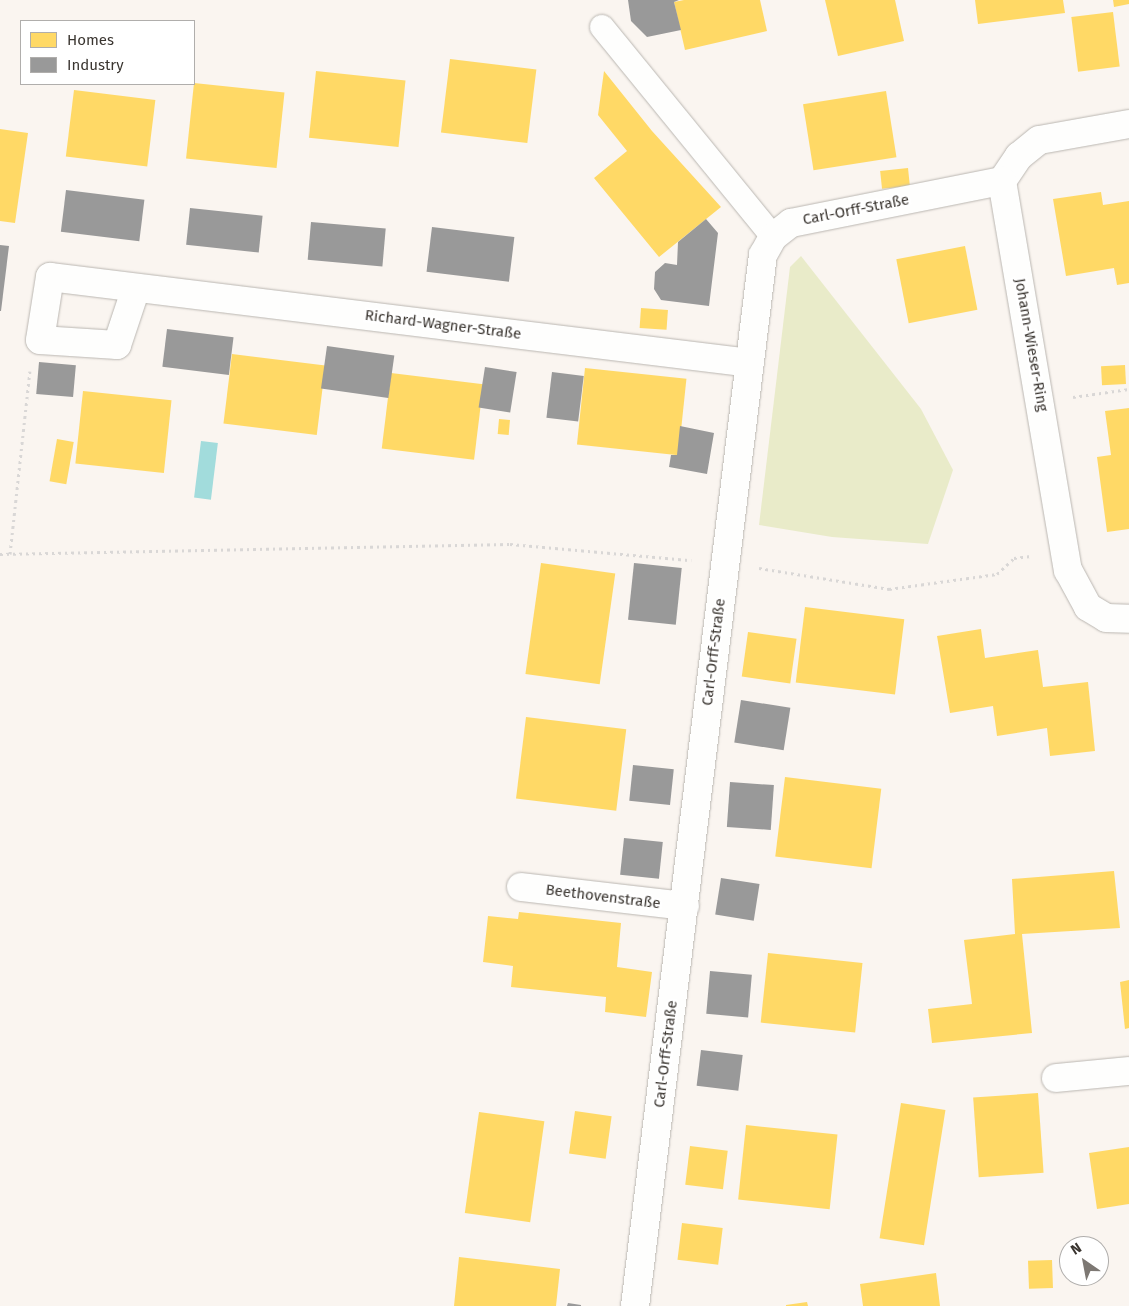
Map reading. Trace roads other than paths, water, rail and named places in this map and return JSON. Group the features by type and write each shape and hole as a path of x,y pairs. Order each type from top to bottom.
{"street":[{"path":"1002,181 1019,156 1039,140 1129,124"},
{"name":"Carl-Orff-Straße","path":"635,1306 763,255 773,236 791,223 1002,181"},
{"name":"Johann-Wieser-Ring","path":"1002,181 1068,570 1088,607 1106,618 1129,619"},
{"name":"Richard-Wagner-Straße","path":"136,288 117,345 40,340 50,277 750,363"},
{"name":"Beethovenstraße","path":"521,887 684,906"},
{"path":"1056,1078 1129,1071"}],"lane":[{"path":"602,27 773,236"}],"water":[{"path":"201,441 218,443 211,500 194,498"}]}
